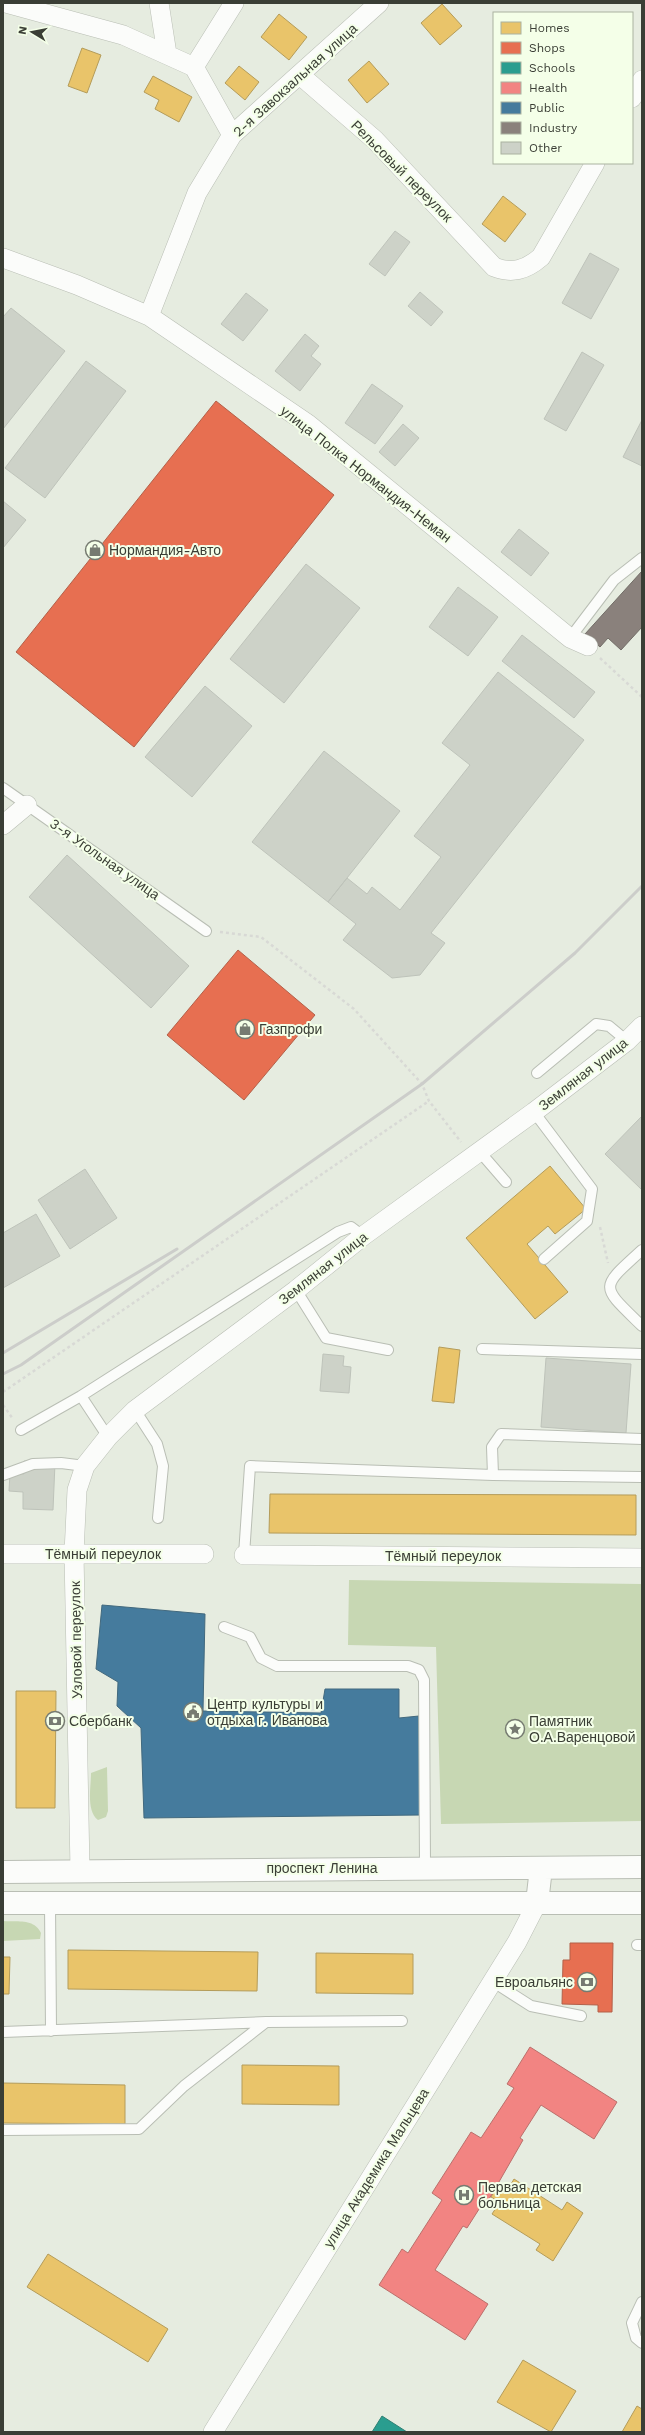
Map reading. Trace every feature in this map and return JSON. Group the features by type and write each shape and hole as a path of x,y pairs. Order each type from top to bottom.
{"highway":[{"name":"проспект Ленина","path":"3,1872 80,1870 642,1867"},
{"path":"537,1903 541,1868"},
{"path":"3,1903 642,1903"}],"street":[{"path":"6,3 123,35 194,67 232,135"},
{"path":"159,3 167,54"},
{"path":"194,67 234,3"},
{"name":"2-я Завокзальная улица","path":"149,316 197,193 232,135 379,3"},
{"name":"Рельсовый переулок","path":"300,75 375,140 494,266 502,270 520,270 533,264 541,258 594,164"},
{"path":"633,96 642,80"},
{"name":"улица Полка Нормандия-Неман","path":"3,258 77,284 149,316 308,424 570,638 588,646"},
{"path":"3,824 27,805"},
{"name":"Земляная улица","path":"74,1553 77,1490 85,1466 108,1437 135,1410 296,1290 472,1149 534,1112 627,1041 642,1026"},
{"name":"Узловой переулок","path":"74,1553 80,1870"},
{"name":"Тёмный переулок","path":"3,1554 204,1554"},
{"name":"Тёмный переулок","path":"244,1554 642,1558"},
{"name":"улица Академика Мальцева","path":"215,2431 492,1981 537,1903"}],"lane":[{"path":"570,638 614,580 642,558"},
{"name":"3-я Угольная улица","path":"3,788 206,931"},
{"path":"537,1073 596,1024 609,1026 627,1041"},
{"path":"534,1112 592,1189 587,1221 544,1259"},
{"path":"472,1149 506,1182"},
{"path":"20,1430 80,1396 338,1232 351,1227 363,1236"},
{"path":"642,1250 612,1278 609,1288 612,1297 642,1326"},
{"path":"296,1290 326,1338 388,1350"},
{"path":"482,1349 642,1354"},
{"path":"80,1396 108,1437"},
{"path":"135,1410 157,1444 163,1466 158,1518"},
{"path":"493,1475 492,1447 501,1434 642,1439"},
{"path":"3,1475 33,1464 61,1463 85,1466"},
{"path":"244,1554 250,1466 493,1475 642,1477"},
{"path":"224,1627 250,1637 261,1658 277,1666 408,1666 419,1670 424,1680 425,1868"},
{"path":"50,1903 51,2031"},
{"path":"492,1981 531,2006 581,2016"},
{"path":"3,2032 266,2022 402,2021"},
{"path":"3,2130 139,2129 184,2086 266,2022"},
{"path":"642,2302 632,2323 636,2338 642,2343"}],"path":[{"path":"588,646 642,698"},
{"path":"206,931 262,937 354,1009 422,1084 429,1101 472,1149"},
{"path":"3,1392 429,1101"},
{"path":"598,1219 612,1278"}],"green space":[{"path":"349,1580 642,1584 642,1821 441,1824 436,1647 348,1645"},
{"path":"107,1767 108,1811 106,1817 98,1820 94,1816 91,1805 91,1773"},
{"path":"3,1921 30,1923 38,1928 41,1933 40,1939 3,1941"}],"building: Homes":[{"path":"442,4 462,26 440,45 421,23"},
{"path":"279,14 307,37 289,60 261,37"},
{"path":"82,48 101,55 87,93 68,86"},
{"path":"369,61 389,84 367,103 348,80"},
{"path":"239,66 259,82 245,100 225,83"},
{"path":"153,76 192,97 179,122 155,109 159,100 144,92"},
{"path":"503,196 526,214 505,242 482,224"},
{"path":"550,1166 586,1209 555,1234 548,1226 527,1244 568,1292 535,1319 466,1238"},
{"path":"439,1347 460,1350 454,1403 432,1401"},
{"path":"270,1494 636,1495 636,1535 269,1533"},
{"path":"16,1691 56,1691 55,1808 16,1808"},
{"path":"68,1950 258,1952 257,1991 68,1989"},
{"path":"316,1953 413,1954 413,1994 316,1993"},
{"path":"3,1957 10,1957 9,1994 3,1994"},
{"path":"242,2065 339,2066 339,2105 242,2104"},
{"path":"3,2083 125,2085 125,2124 3,2123"},
{"path":"514,2179 562,2210 567,2202 583,2213 553,2261 536,2250 540,2244 492,2214 500,2202 491,2197 498,2185 507,2191"},
{"path":"48,2254 168,2329 148,2362 27,2287"},
{"path":"523,2360 576,2391 551,2432 497,2402"},
{"path":"637,2406 642,2409 642,2432 622,2432"}],"building: Shops":[{"path":"216,401 334,495 134,747 16,652"},
{"path":"238,950 315,1015 244,1100 167,1035"},
{"name":"Евроальянс","path":"570,1943 613,1943 612,2012 598,2012 598,2005 562,2004 563,1960 570,1960"}],"building: Schools":[{"path":"382,2416 407,2432 372,2432"}],"building: Health":[{"name":"Первая детская больница","path":"530,2047 617,2102 594,2139 541,2105 520,2138 523,2140 484,2208 481,2206 467,2228 463,2226 435,2270 488,2304 465,2340 379,2285 402,2249 408,2253 442,2200 432,2193 471,2132 481,2138 514,2088 507,2084"}],"building: Public":[{"name":"Центр культуры и отдыха г. Иванова","path":"102,1605 205,1614 203,1711 321,1713 325,1689 399,1689 399,1718 419,1716 421,1815 144,1818 141,1728 117,1706 118,1682 96,1669"}],"building: Industry":[{"path":"642,571 642,627 621,650 608,638 600,647 585,634"}],"building: Other":[{"path":"395,231 410,242 385,276 369,264"},
{"path":"590,253 619,269 591,319 562,303"},
{"path":"420,292 443,312 431,326 408,306"},
{"path":"246,293 268,310 243,341 221,324"},
{"path":"11,308 65,351 3,429 3,317"},
{"path":"305,334 319,346 311,356 321,364 300,391 275,371"},
{"path":"582,352 604,365 566,431 544,419"},
{"path":"86,361 126,391 45,498 5,468"},
{"path":"372,384 403,406 375,444 345,423"},
{"path":"642,420 642,466 623,457"},
{"path":"403,424 419,438 395,466 379,452"},
{"path":"3,501 26,520 3,548"},
{"path":"519,529 549,553 531,576 501,552"},
{"path":"306,564 360,608 284,703 230,659"},
{"path":"458,587 498,617 468,656 429,627"},
{"path":"522,635 595,692 574,718 502,661"},
{"path":"498,672 584,740 431,933 445,943 420,975 392,978 343,940 356,924 328,902 347,878 367,894 372,887 400,910 441,857 414,836 470,765 442,743"},
{"path":"205,686 252,726 192,797 145,757"},
{"path":"324,751 400,811 328,902 252,842"},
{"path":"67,855 189,966 151,1008 29,897"},
{"path":"642,1116 642,1190 605,1154"},
{"path":"85,1169 117,1218 70,1249 38,1200"},
{"path":"36,1214 60,1256 3,1288 3,1233"},
{"path":"323,1354 344,1356 343,1366 351,1367 349,1393 320,1391"},
{"path":"546,1358 631,1364 626,1433 541,1427"},
{"path":"24,1461 55,1463 53,1510 23,1509 23,1492 9,1491 10,1473 24,1474"}],"railway":[{"path":"3,1374 21,1365 422,1084 575,953 642,886"},
{"path":"3,1353 177,1249"}],"place":[{"name":"Нормандия-Авто","path":"95,550"},
{"name":"Газпрофи","path":"245,1029"},
{"name":"Центр культуры и отдыха г. Иванова","path":"193,1712"},
{"name":"Сбербанк","path":"55,1721"},
{"name":"Памятник О.А.Варенцовой","path":"515,1729"},
{"name":"Евроальянс","path":"587,1982"},
{"name":"Первая детская больница","path":"464,2195"}]}
